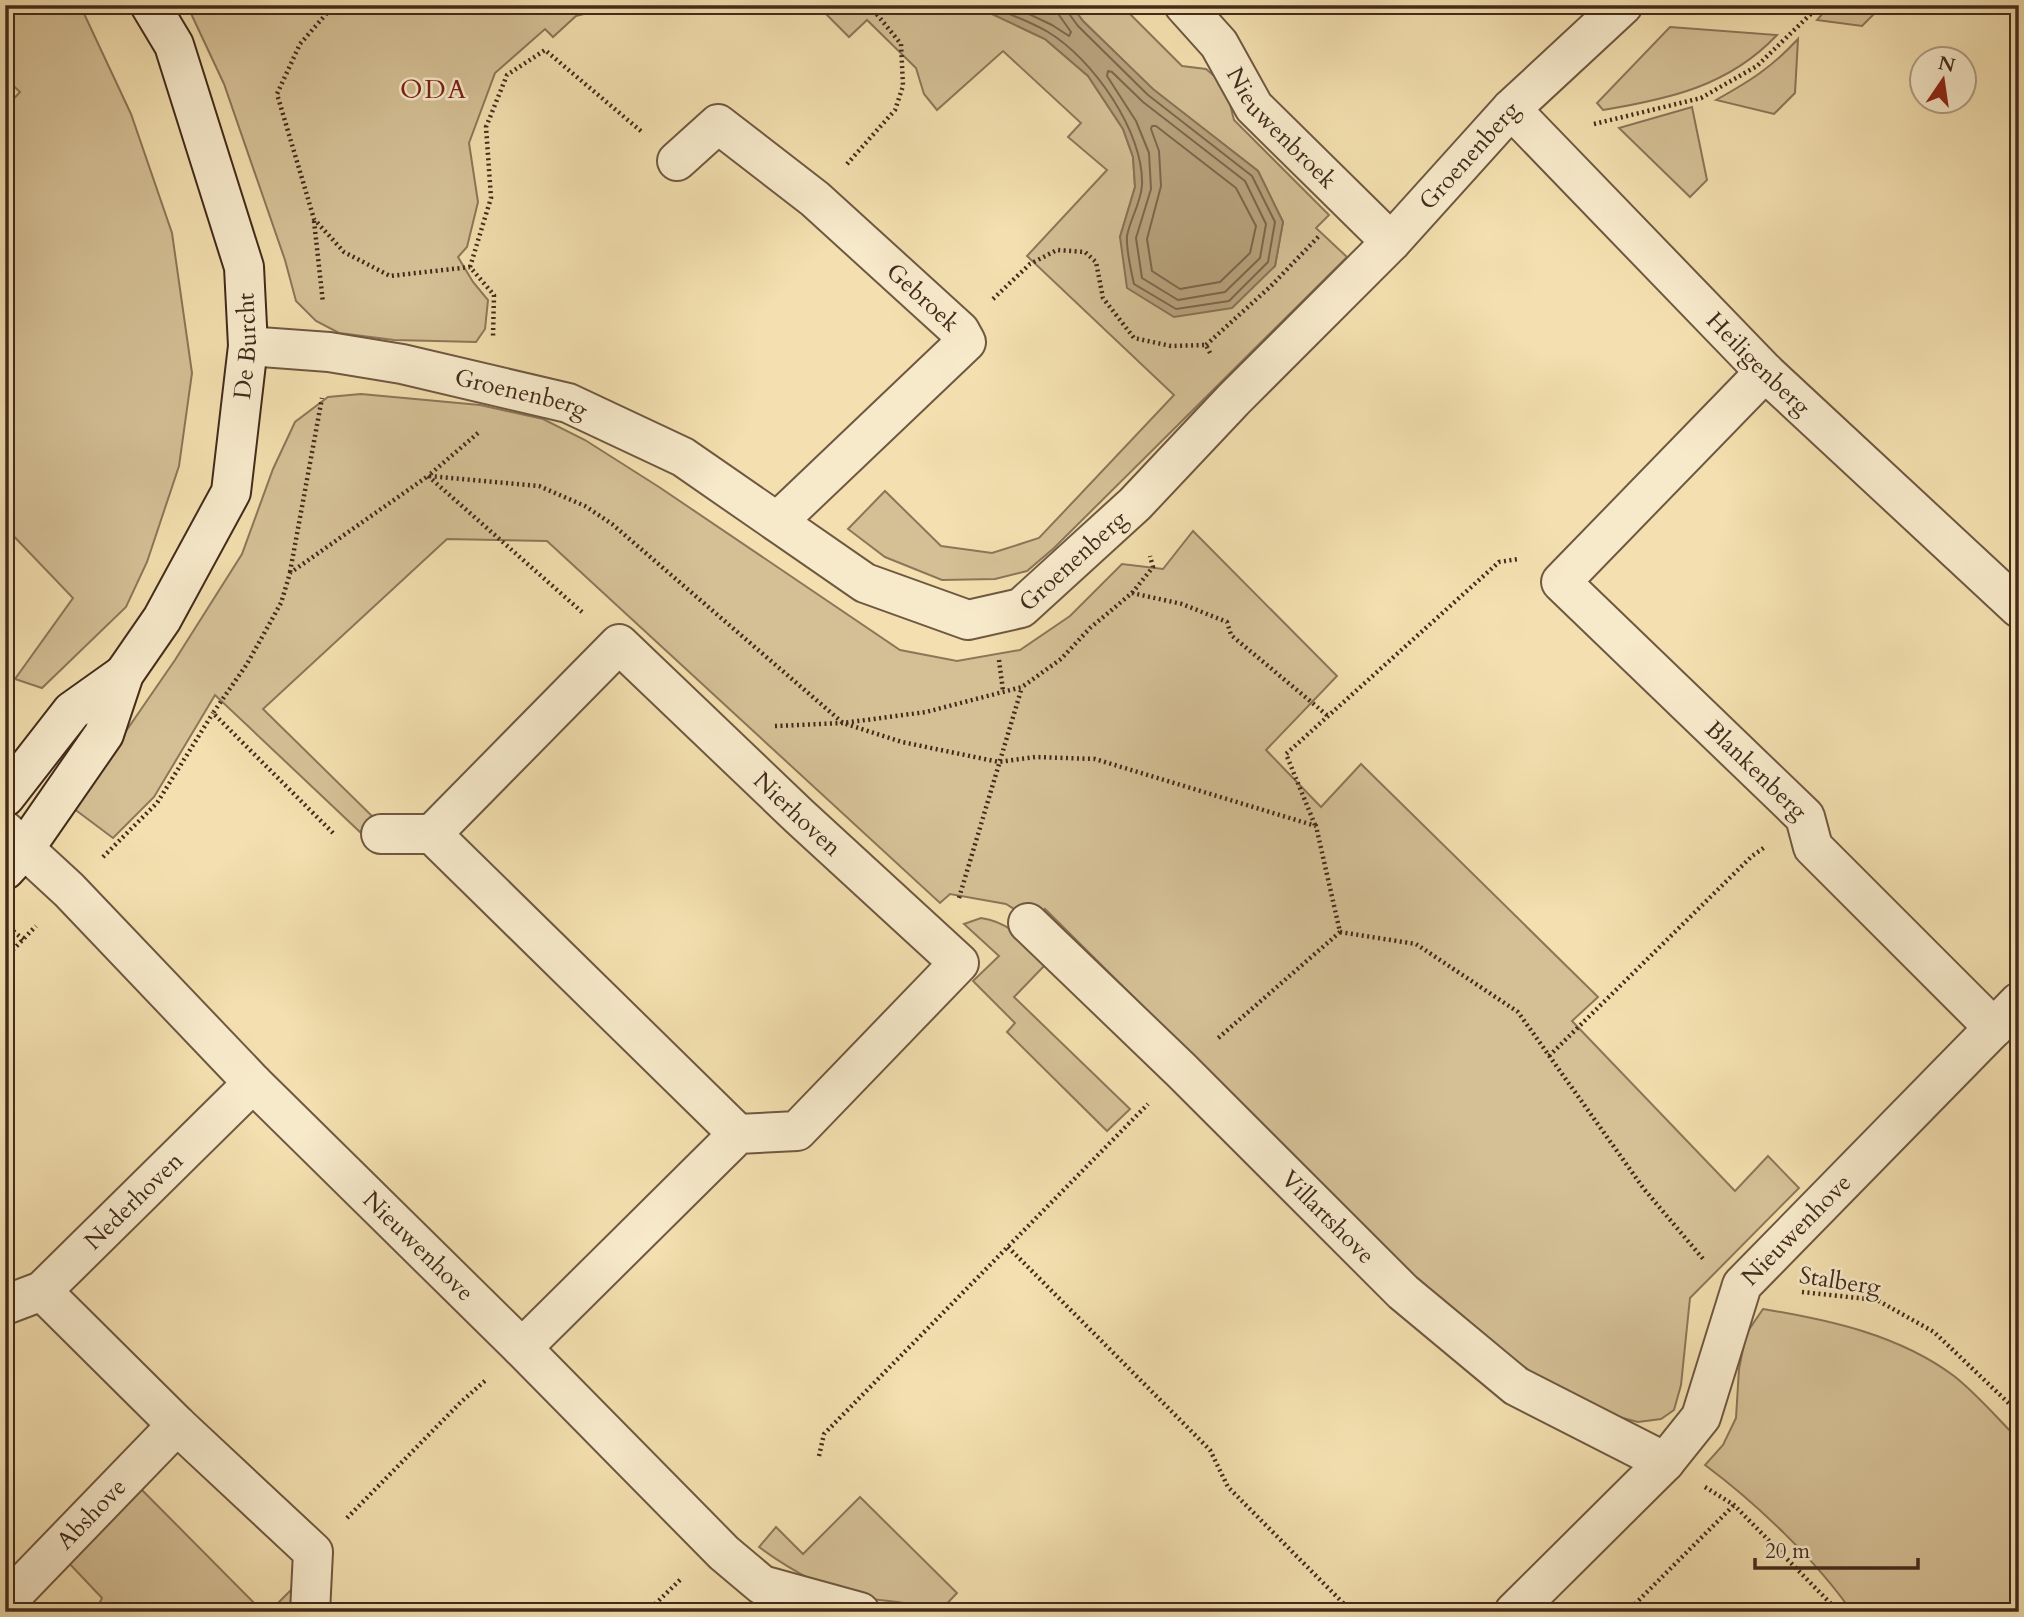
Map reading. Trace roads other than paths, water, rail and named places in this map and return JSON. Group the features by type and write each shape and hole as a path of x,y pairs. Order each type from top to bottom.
{"street":[{"name":"De Burcht","path":"12,850 104,734 124,674 162,618 231,492 248,346 244,267 174,45 150,5"},
{"name":"Nieuwenbroek","path":"1184,5 1219,44 1254,107 1391,242"},
{"name":"Groenenberg","path":"248,346 329,352 402,364 568,402 684,457 864,583 968,620 1021,608 1135,504 1233,400 1391,242 1511,109 1623,5"},
{"name":"Heiligenberg","path":"1511,109 1765,372 2019,607"},
{"name":"Gebroek","path":"677,161 718,124 815,199 960,331 966,342 777,522"},
{"name":"Blankenberg","path":"1765,372 1561,582 1805,817 1813,847 2007,1015"},
{"name":"Nierhoven","path":"432,834 619,644 959,963 797,1132 738,1133"},
{"name":"De Burcht","path":"5,797 72,711 124,674"},
{"path":"381,834 432,834 738,1133 522,1348"},
{"name":"Nieuwenhove","path":"12,850 69,890 253,1083 522,1348 724,1553 762,1586 860,1612"},
{"name":"Villartshove","path":"1028,923 1181,1070 1403,1292 1516,1386 1665,1462"},
{"name":"Nieuwenhove","path":"1514,1612 1665,1462 1701,1417 1742,1285 2007,1015"},
{"name":"Nederhoven","path":"5,1305 42,1291 253,1083"},
{"path":"42,1291 177,1425 313,1552 310,1612"},
{"name":"Abshove","path":"5,1603 177,1425"}],"water":[{"path":"973,5 1071,5 1083,21 1153,89 1258,171 1283,222 1275,266 1232,308 1174,317 1127,288 1120,237 1135,187 1133,157 1123,129 1088,76 1045,39"}],"district":[{"name":"ODA","path":"434,89"}]}
